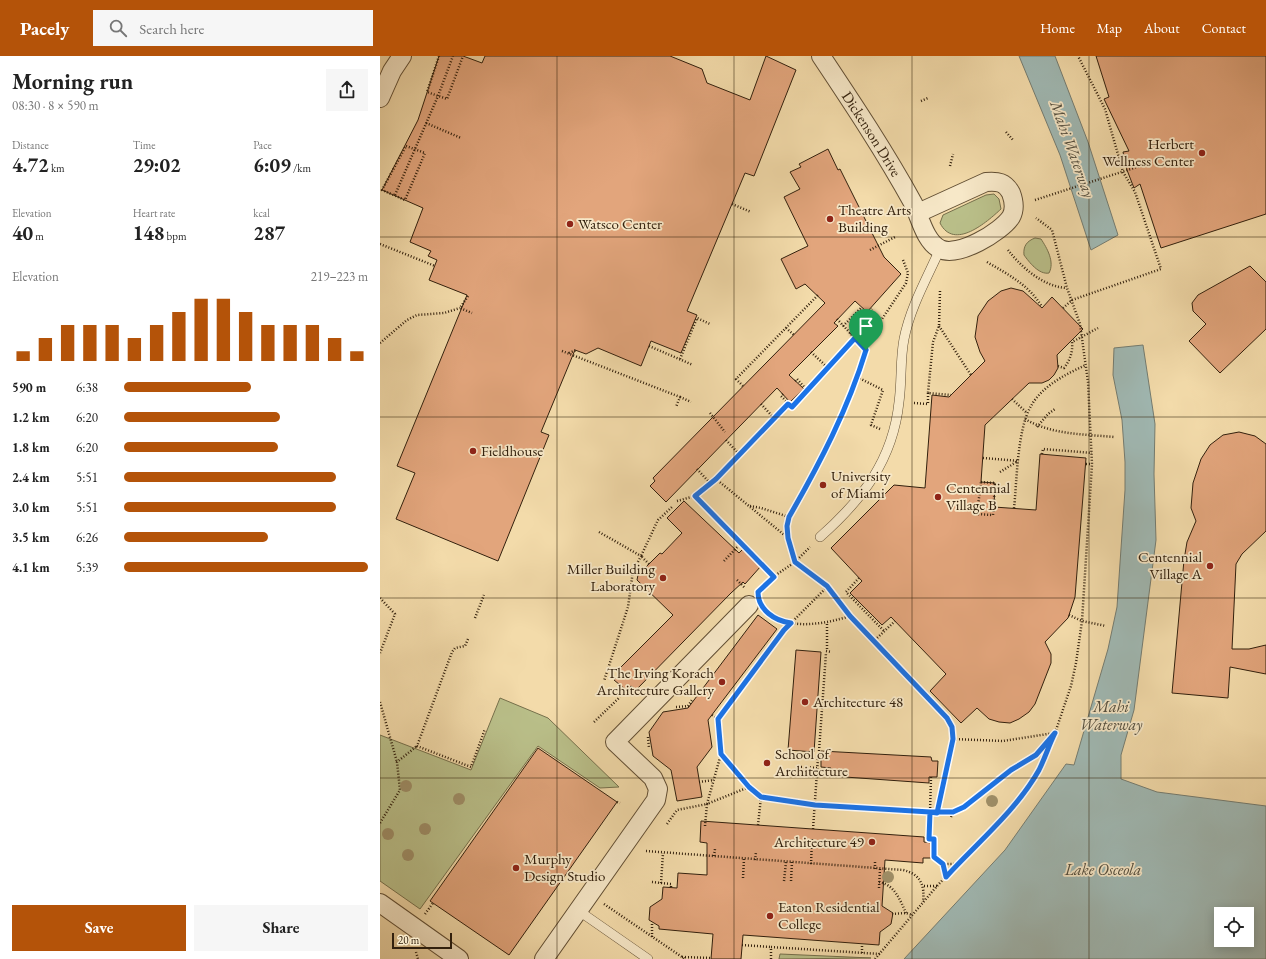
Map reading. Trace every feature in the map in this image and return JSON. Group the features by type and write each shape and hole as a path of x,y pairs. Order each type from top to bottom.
{"street":[{"path":"380,98 392,71 402,56"},
{"name":"Dickenson Drive","path":"821,56 891,162 918,213 931,242 940,249"},
{"path":"918,213 986,182 1002,182 1008,188 1014,207 1012,216 1004,226 989,236 952,252 940,249"},
{"path":"544,959 656,800 658,789 653,778 614,742 756,602"},
{"path":"380,903 458,959"}],"lane":[{"path":"820,537 843,516 865,491 883,459 891,437 900,402 904,339 922,287 940,249"},
{"path":"579,911 648,959"}],"path":[{"path":"439,56 428,92 447,99 463,56"},
{"path":"395,195 438,96 453,56"},
{"path":"1063,308 1072,300 1161,270 1135,192 1123,172 1105,109 1078,56"},
{"path":"921,102 928,98"},
{"path":"426,123 461,138"},
{"path":"1006,132 1013,140"},
{"path":"406,146 425,153 405,200 395,195 382,190 406,146"},
{"path":"950,166 953,154"},
{"path":"1035,200 1140,166"},
{"path":"732,204 751,212"},
{"path":"875,959 946,877 1008,811 1039,770 1055,733 1073,679 1082,621 1092,464 1092,435 1082,337 1072,300 1067,288 1052,230 1036,218"},
{"path":"870,250 895,237"},
{"path":"380,244 435,266"},
{"path":"1008,250 1020,264 1041,279 1056,287 1067,288"},
{"path":"903,260 908,273 906,283 895,301 878,322 829,444 789,517 787,526 788,538 795,562 827,586 850,616 875,640 947,718 952,727 953,739 937,813"},
{"path":"987,262 1023,283 1033,294 1042,308"},
{"path":"910,402 928,404 933,342 939,326 940,291"},
{"path":"744,386 736,379 818,295"},
{"path":"380,343 406,320 417,315 444,313 460,308 468,296"},
{"path":"843,326 862,307"},
{"path":"460,308 472,313"},
{"path":"850,334 872,309"},
{"path":"680,359 697,318 710,324"},
{"path":"837,320 866,350"},
{"path":"939,326 971,375"},
{"path":"786,328 794,335"},
{"path":"1058,366 1064,368 1072,353 1072,342 1098,328"},
{"path":"782,394 781,396 792,407 855,338"},
{"path":"649,346 693,365"},
{"path":"568,353 576,350"},
{"path":"562,351 691,402"},
{"path":"811,352 827,367"},
{"path":"1014,508 1019,461 1027,413 1032,404 1046,389 1069,372 1086,365"},
{"path":"857,377 889,393"},
{"path":"795,381 797,379 807,390"},
{"path":"883,390 871,425 891,437"},
{"path":"928,393 951,395"},
{"path":"676,407 680,397"},
{"path":"1012,399 1027,413"},
{"path":"761,404 774,418"},
{"path":"677,501 695,496 716,479 788,404"},
{"path":"1037,427 1048,414 1055,409"},
{"path":"710,413 725,432"},
{"path":"1025,419 1037,427 1055,431 1114,437"},
{"path":"726,440 739,454"},
{"path":"1042,454 1043,450 1092,453"},
{"path":"983,458 1019,461"},
{"path":"1000,472 1019,461"},
{"path":"1086,464 1092,464"},
{"path":"697,469 710,483"},
{"path":"716,479 788,538"},
{"path":"981,482 995,483 993,515 977,514 981,482"},
{"path":"695,496 774,577"},
{"path":"604,681 628,607 633,571 658,520 672,506"},
{"path":"750,506 789,517"},
{"path":"599,532 641,556 649,564"},
{"path":"820,537 795,562 774,577 756,602 780,622 827,622 850,616"},
{"path":"724,560 741,543"},
{"path":"859,578 846,592 884,631"},
{"path":"705,826 707,804 721,754 718,719 784,630 827,586"},
{"path":"475,618 484,595"},
{"path":"380,598 395,614 380,653"},
{"path":"1069,615 1082,621 1106,626"},
{"path":"875,640 894,621"},
{"path":"819,751 827,622"},
{"path":"396,762 417,746 452,652 455,648 465,646 468,639"},
{"path":"826,651 831,652"},
{"path":"594,722 620,697"},
{"path":"675,708 688,706 692,700"},
{"path":"380,702 396,762 400,790 380,823"},
{"path":"712,715 718,719"},
{"path":"417,746 444,755 471,767 485,729"},
{"path":"647,732 650,751"},
{"path":"953,739 1003,742 1055,733"},
{"path":"721,754 749,787 761,797 815,805 937,813 953,812 964,807 999,779 1036,755 1055,733"},
{"path":"813,829 818,758"},
{"path":"801,767 818,768"},
{"path":"929,843 932,777"},
{"path":"699,782 714,780"},
{"path":"666,824 677,810 707,804 749,787"},
{"path":"758,825 761,797"},
{"path":"951,818 953,812"},
{"path":"811,864 812,838"},
{"path":"929,839 934,839 934,857 943,864 958,864"},
{"path":"714,849 714,856"},
{"path":"646,851 908,871 917,877 924,886 924,903"},
{"path":"755,860 756,852"},
{"path":"660,883 663,853"},
{"path":"743,878 744,859"},
{"path":"875,868 876,860"},
{"path":"784,881 786,862"},
{"path":"791,881 792,862"},
{"path":"943,864 946,877"},
{"path":"879,888 880,869"},
{"path":"652,882 671,884 671,887"},
{"path":"879,882 886,884 893,889 900,899 906,914"},
{"path":"924,886 938,886"},
{"path":"602,903 683,958 711,958"},
{"path":"892,914 912,915"},
{"path":"652,922 652,937"},
{"path":"862,944 862,953"},
{"path":"742,945 880,954"},
{"path":"771,959 772,947"}],"green space":[{"path":"994,194 999,199 1001,209 979,227 962,234 953,234 946,231 940,223 943,215 986,195"},
{"path":"1035,238 1041,239 1048,251 1051,260 1051,269 1049,273 1038,270 1024,255 1026,244"},
{"path":"500,698 548,718 619,787 600,788 538,746 420,909 380,881 380,735 471,770"},
{"path":"780,954 871,958 779,959"}],"water":[{"name":"Mahi Waterway","path":"1019,56 1055,56 1088,142 1118,235 1091,250 1060,155"},
{"name":"Lake Osceola","path":"1143,345 1155,424 1154,474 1156,540 1134,710 1121,755 1121,779 1157,792 1266,806 1266,959 904,959 1005,850 1066,764 1074,765 1108,649 1117,607 1125,490 1125,462 1122,420 1113,375 1114,348"}],"building":[{"name":"Watsco Center","path":"439,56 463,56 482,63 485,56 670,56 702,69 707,83 750,100 766,56 796,70 754,176 745,173 687,311 697,315 681,353 651,341 641,366 598,348 586,354 575,350 541,432 549,435 498,561 396,519 415,473 397,466 467,295 429,280 437,260 428,256 431,251 410,242 423,208 382,190 418,120"},
{"name":"Herbert Wellness Center","path":"1096,56 1266,56 1266,214 1161,248 1140,184 1134,188 1127,170 1123,152 1129,151 1104,99 1109,97"},
{"path":"828,149 838,170 840,169 884,257 901,274 867,312 855,301 834,323 838,326 789,375 804,389 790,402 777,388 666,502 650,486 655,481 653,478 825,303 805,284 796,289 781,259 808,246 784,197 800,189 790,172 801,167 799,164"},
{"path":"1250,266 1266,282 1266,329 1220,373 1189,341 1206,324 1193,311 1192,303 1198,295"},
{"name":"Centennial Village B","path":"1011,288 1023,291 1042,308 1052,297 1083,329 1057,355 1058,368 1049,380 1042,383 1029,383 985,425 981,482 995,483 994,507 1036,510 1040,454 1086,458 1075,597 1068,618 1045,642 1051,654 1051,663 1035,704 1029,712 1010,723 989,719 977,708 961,723 930,691 946,674 891,617 882,625 850,593 862,581 831,548 894,485 925,488 932,395 949,397 985,361 975,337 978,316 988,301 1001,291"},
{"name":"Centennial Village A","path":"1239,432 1255,436 1266,444 1266,531 1242,554 1236,564 1232,649 1249,649 1266,645 1266,674 1230,667 1228,698 1172,693 1184,560 1187,542 1196,521 1191,508 1193,483 1201,459 1210,445 1223,435"},
{"path":"684,501 739,553 743,549 761,566 745,584 743,582 731,593 636,690 631,686 626,690 614,680 620,674 617,671 673,615 637,580 638,575 660,553 662,554 682,533 667,518"},
{"path":"758,615 777,629 708,720 712,747 697,767 702,797 677,801 671,770 653,756 649,732 663,712 688,708"},
{"path":"796,650 821,652 814,752 788,750"},
{"name":"Murphy Design Studio","path":"538,748 617,802 509,955 430,901"},
{"path":"821,751 931,757 932,761 938,761 937,777 929,777 929,783 831,776 831,768 821,767"},
{"path":"701,821 924,837 924,842 932,843 931,858 923,858 923,863 885,860 882,906 893,913 891,924 880,932 879,945 743,935 741,959 711,959 713,934 659,929 659,926 649,920 650,907 662,899 663,887 677,888 678,873 707,875 707,843 700,842"}],"place":[{"name":"Herbert Wellness Center","path":"1202,153"},
{"name":"Theatre Arts Building","path":"830,219"},
{"name":"Watsco Center","path":"570,224"},
{"name":"Fieldhouse","path":"473,451"},
{"name":"University of Miami","path":"823,485"},
{"name":"Centennial Village B","path":"938,497"},
{"name":"Centennial Village A","path":"1210,566"},
{"name":"Miller Building Laboratory","path":"663,578"},
{"name":"The Irving Korach Architecture Gallery","path":"722,682"},
{"name":"Architecture 48","path":"805,702"},
{"name":"School of Architecture","path":"767,763"},
{"name":"Architecture 49","path":"872,842"},
{"name":"Murphy Design Studio","path":"516,868"},
{"name":"Eaton Residential College","path":"770,916"}],"route":[{"path":"866,350 844,411 829,444 789,517 787,526 788,538 795,562 827,586 850,616 926,694 947,718 952,727 953,739 937,813 930,812 929,839 934,839 934,857 943,864 946,877 1008,811 1026,788 1039,770 1055,733 1036,755 1011,770 964,807 953,812 937,813 930,812 815,805 761,797 749,787 721,754 718,719 784,630 791,623 780,622 770,615 762,608 758,599 758,592 763,585 774,577 695,496 716,479 788,404 792,407 855,338 866,350"}]}
